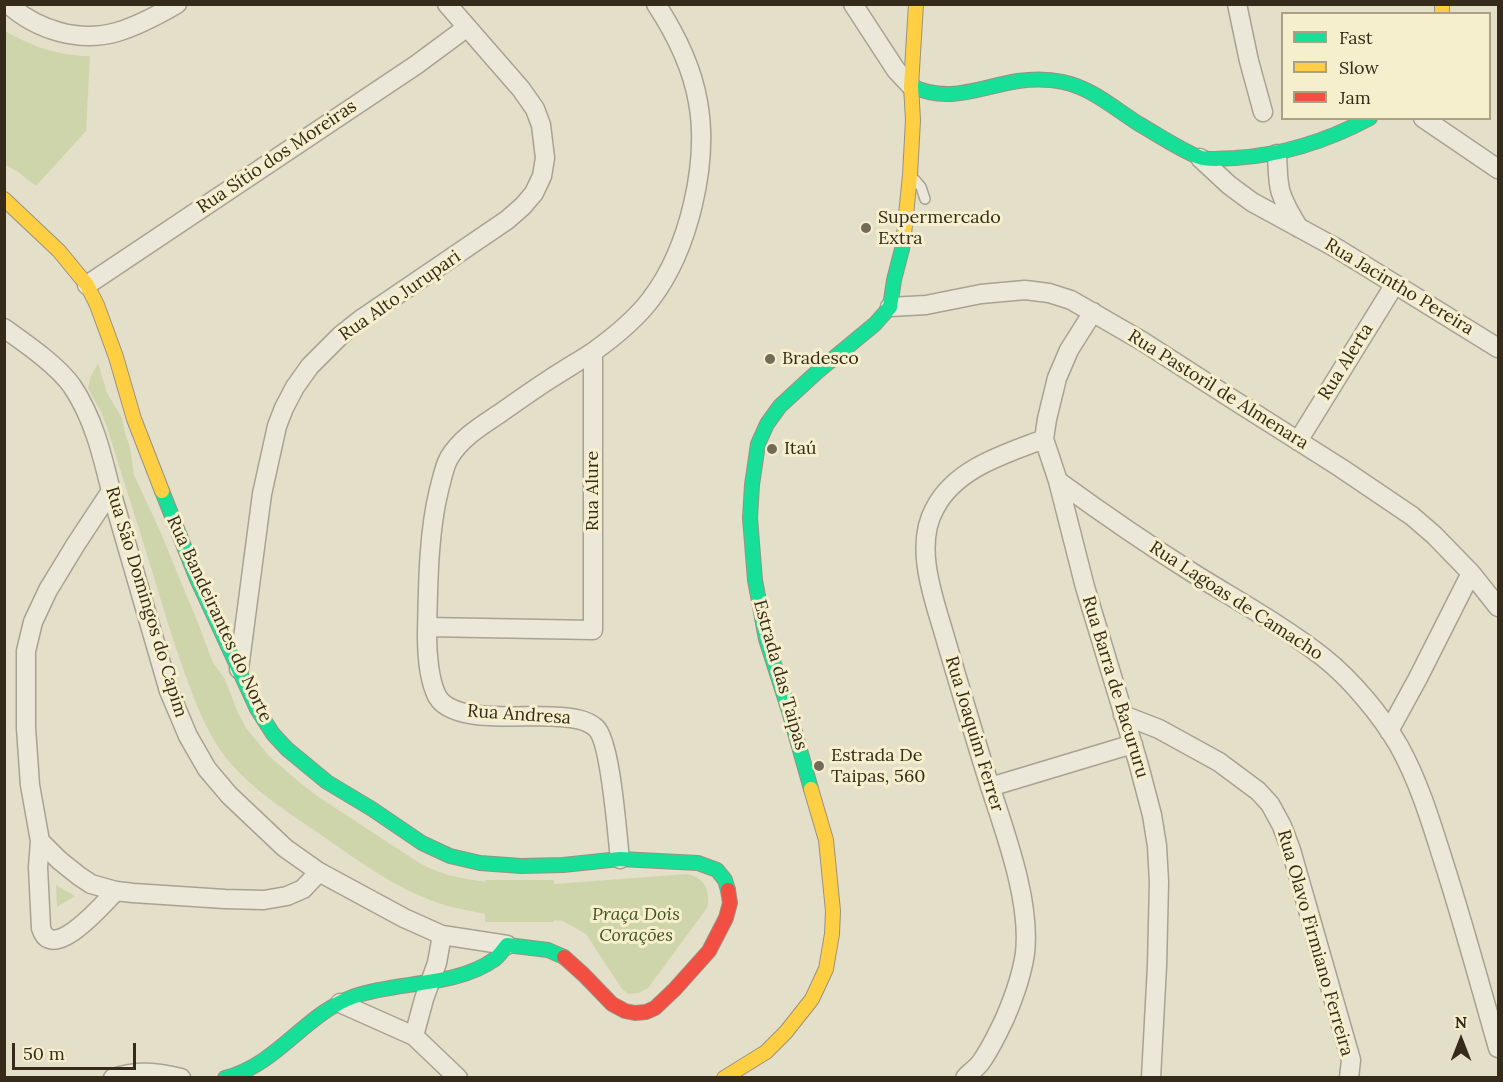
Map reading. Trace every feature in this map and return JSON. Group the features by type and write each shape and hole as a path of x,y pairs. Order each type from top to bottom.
{"main road":[{"path":"894,280 905,259 913,136 911,86 916,4"},
{"path":"911,86 918,91 932,94 950,94 1035,80 1067,82 1097,97 1200,158 1277,154 1339,134 1366,120"},
{"path":"900,122 911,86"},
{"name":"Rua Bandeirantes do Norte","path":"4,199 59,251 87,285 110,339 134,419 171,517 256,709 273,734 287,749 327,782 422,843 450,856 480,863 521,866 563,865 620,859"},
{"path":"890,239 890,259 894,280 890,308"},
{"name":"Estrada das Taipas","path":"724,1077 766,1052 786,1032 812,999 826,969 832,934 833,911 826,840 766,639 755,580 750,518 756,453 767,424 780,406 816,372 875,324 890,308"},
{"path":"225,1077 235,1076 273,1056 329,1008 356,996 382,989 455,976 490,963 499,957 507,945 548,950 563,956 612,1004 625,1011 646,1012 655,1008 709,951 726,918 730,903 729,893 725,880 717,870 698,863 620,859"}],"street":[{"path":"8,4 43,27 61,33 90,36 116,33 131,28 177,4"},
{"name":"Rua Alto Jurupari","path":"238,669 262,494 277,426 295,387 310,366 341,335 360,320 507,220 534,193 542,176 545,158 544,144 541,125 534,109 521,89 447,4"},
{"name":"Rua Andresa","path":"620,859 608,757 604,739 597,728 581,719 551,716 478,716 457,711 444,704 437,697 429,666 427,627 436,501 448,459 472,433 593,352 626,325 651,299 679,249 693,202 701,146 701,126 693,81 670,28 656,4"},
{"path":"853,4 896,70 911,86"},
{"path":"1237,4 1249,62 1263,112"},
{"name":"Rua Sítio dos Moreiras","path":"87,285 416,65 466,28"},
{"path":"1426,120 1498,169"},
{"path":"1277,154 1281,192 1299,228"},
{"name":"Rua Jacintho Pereira","path":"1200,158 1229,185 1252,202 1338,249 1498,348"},
{"name":"Rua Alerta","path":"1298,441 1395,284"},
{"name":"Rua Pastoril de Almenara","path":"890,308 926,305 981,294 1025,290 1049,292 1071,300 1341,468 1412,516 1471,573 1498,607"},
{"name":"Rua Barra de Bacururu","path":"1093,312 1069,350 1057,378 1044,440 1058,481 1085,587 1152,815 1159,882 1151,1077"},
{"name":"Rua São Domingos do Capim","path":"4,328 53,366 71,385 89,417 103,457 169,691 188,736 207,769 229,795 285,848 319,872 404,918 442,935 507,945"},
{"name":"Rua Alure","path":"427,627 593,630 593,352"},
{"name":"Rua Joaquim Ferrer","path":"965,1077 981,1063 1010,1008 1021,976 1025,951 1025,922 1020,886 933,595 926,558 926,539 928,524 934,508 957,481 989,461 1044,440"},
{"name":"Rua Lagoas de Camacho","path":"1058,481 1156,549 1298,639 1324,658 1376,712 1399,746 1430,818 1498,1048"},
{"path":"111,491 48,590 33,622 26,651 26,728 30,785 40,841 38,867 43,935 47,939 60,940 93,915 116,891"},
{"path":"1389,731 1471,573"},
{"name":"Rua Olavo Firmiano Ferreira","path":"1123,716 1160,729 1219,762 1258,791 1270,804 1291,850 1351,1060 1349,1077"},
{"path":"990,787 1132,744"},
{"path":"40,841 59,860 91,884 133,893 264,900 287,896 303,889 319,872"},
{"path":"414,1036 442,935"},
{"path":"340,1003 414,1036 458,1077"},
{"path":"113,1077 139,1072 181,1077"}],"lane":[{"path":"910,175 921,188 925,199"}],"green space":[{"path":"4,30 45,49 90,56 86,131 36,186 5,165"},
{"name":"Praça Dois Corações","path":"98,363 107,393 122,418 134,475 160,531 213,663 225,679 246,728 269,756 317,796 418,862 450,875 485,882 485,880 554,880 554,884 687,874 698,878 707,891 707,908 648,988 639,993 628,994 622,989 586,934 563,921 485,922 485,914 442,904 389,880 276,803 250,783 227,759 208,729 189,685 107,427 88,388 90,378"},
{"path":"56,885 75,896 57,907"}],"traffic: fast":[{"path":"911,86 939,94 952,94 1023,80 1063,82 1084,89 1177,146 1208,159 1271,154 1288,150 1338,134 1366,120"},
{"path":"811,789 766,639 755,580 750,518 758,444 767,424 780,406 875,324 890,307 904,235"},
{"path":"162,491 197,579 257,709 273,734 287,749 327,782 422,843 450,856 480,863 521,866 563,865 620,859 698,863 717,870 725,880 728,890"},
{"path":"225,1078 261,1062 321,1014 355,996 463,974 495,959 507,945 548,950 564,957"}],"traffic: slow":[{"path":"904,235 913,120 911,86 916,4"},
{"path":"1442,4 1442,12"},
{"path":"4,199 59,251 87,285 97,305 116,357 134,419 162,491"},
{"path":"724,1078 766,1052 786,1032 812,999 826,969 833,911 826,840 811,789"}],"traffic: jam":[{"path":"564,957 612,1004 625,1011 646,1012 655,1008 675,989 709,951 726,918 730,903 728,890"}],"place":[{"name":"Supermercado Extra","path":"866,228"},
{"name":"Bradesco","path":"770,359"},
{"name":"Itaú","path":"772,449"},
{"name":"Estrada De Taipas, 560","path":"819,766"}]}
